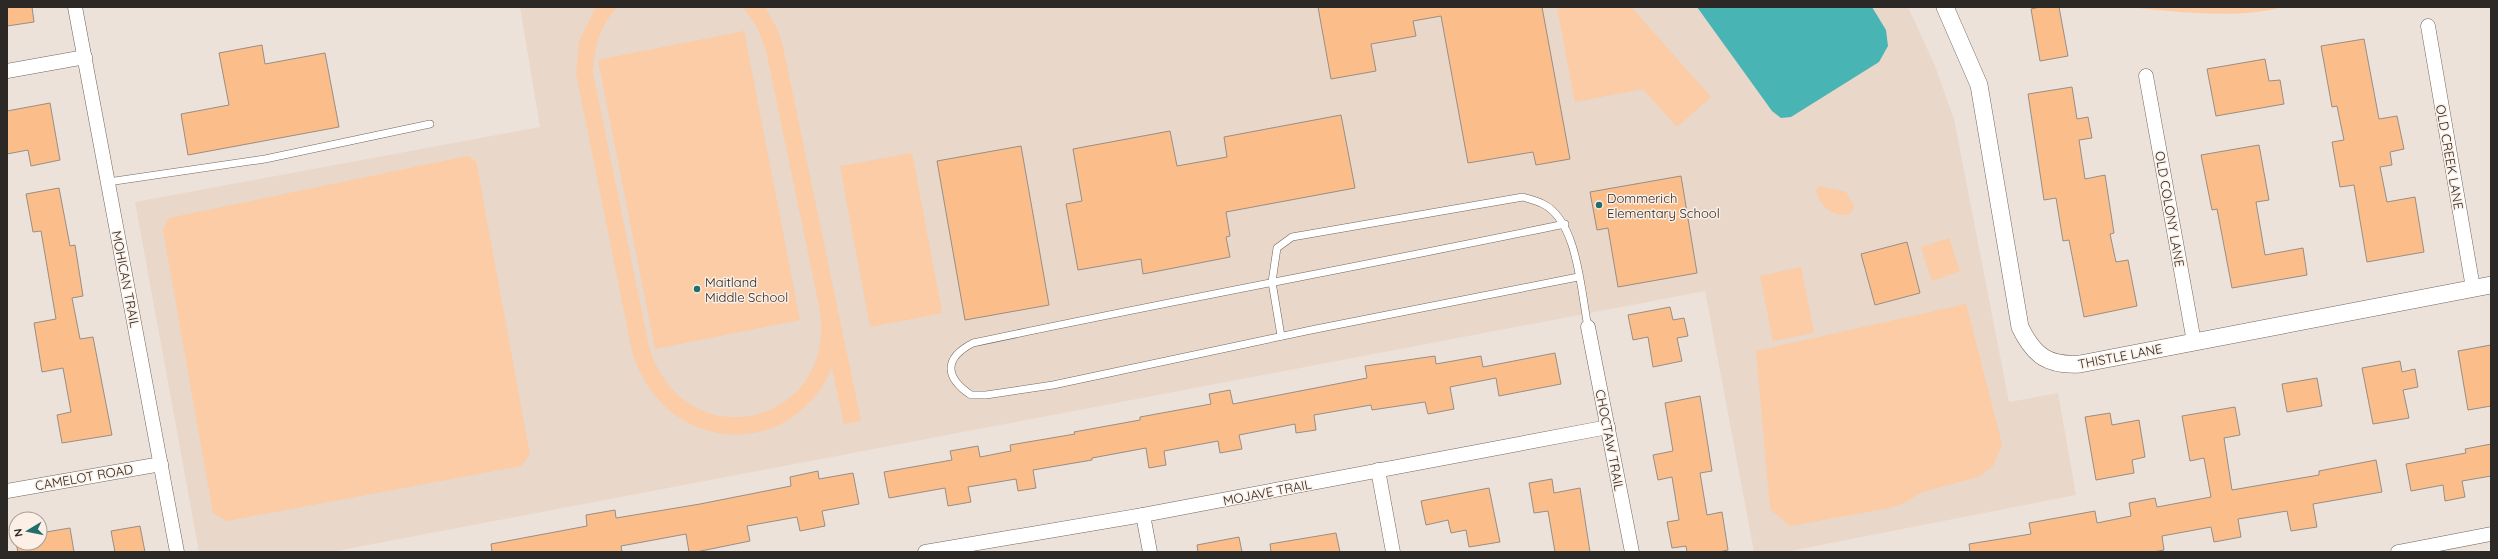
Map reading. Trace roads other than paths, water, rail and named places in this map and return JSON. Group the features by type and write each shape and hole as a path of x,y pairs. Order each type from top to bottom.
{"street":[{"name":"MOHICAN TRAIL","path":"75,7 177,552"},
{"name":"THISTLE LANE","path":"1945,7 1978,85 2020,327 2028,344 2043,358 2052,363 2064,366 2080,364 2491,285"},
{"name":"OLD CREEK LANE","path":"2428,26 2473,288"},
{"path":"7,71 85,57"},
{"name":"OLD COLONY LANE","path":"2146,76 2194,342"},
{"name":"CHOCTAW TRAIL","path":"1588,327 1632,552"},
{"name":"MOJAVE TRAIL","path":"925,552 1143,515 1608,427"},
{"name":"CAMELOT ROAD","path":"7,491 161,464"},
{"path":"1378,470 1393,552"},
{"path":"1143,515 1150,552"},
{"path":"2398,552 2491,534"}],"lane":[{"path":"108,182 265,159 430,124"},
{"path":"1281,336 1272,282 1277,248 1292,237 1523,197 1544,204 1565,224 1572,244 1588,327"},
{"path":"1565,224 973,343 959,350 950,368 951,377 962,389 971,395 986,395 1053,385 1281,336 1578,277"}],"water":[{"path":"1697,7 1872,7 1886,30 1888,46 1879,62 1791,117 1781,118 1772,111"}],"place":[{"name":"Dommerich Elementary School","path":"1599,205"},
{"name":"Maitland Middle School","path":"697,289"}]}
